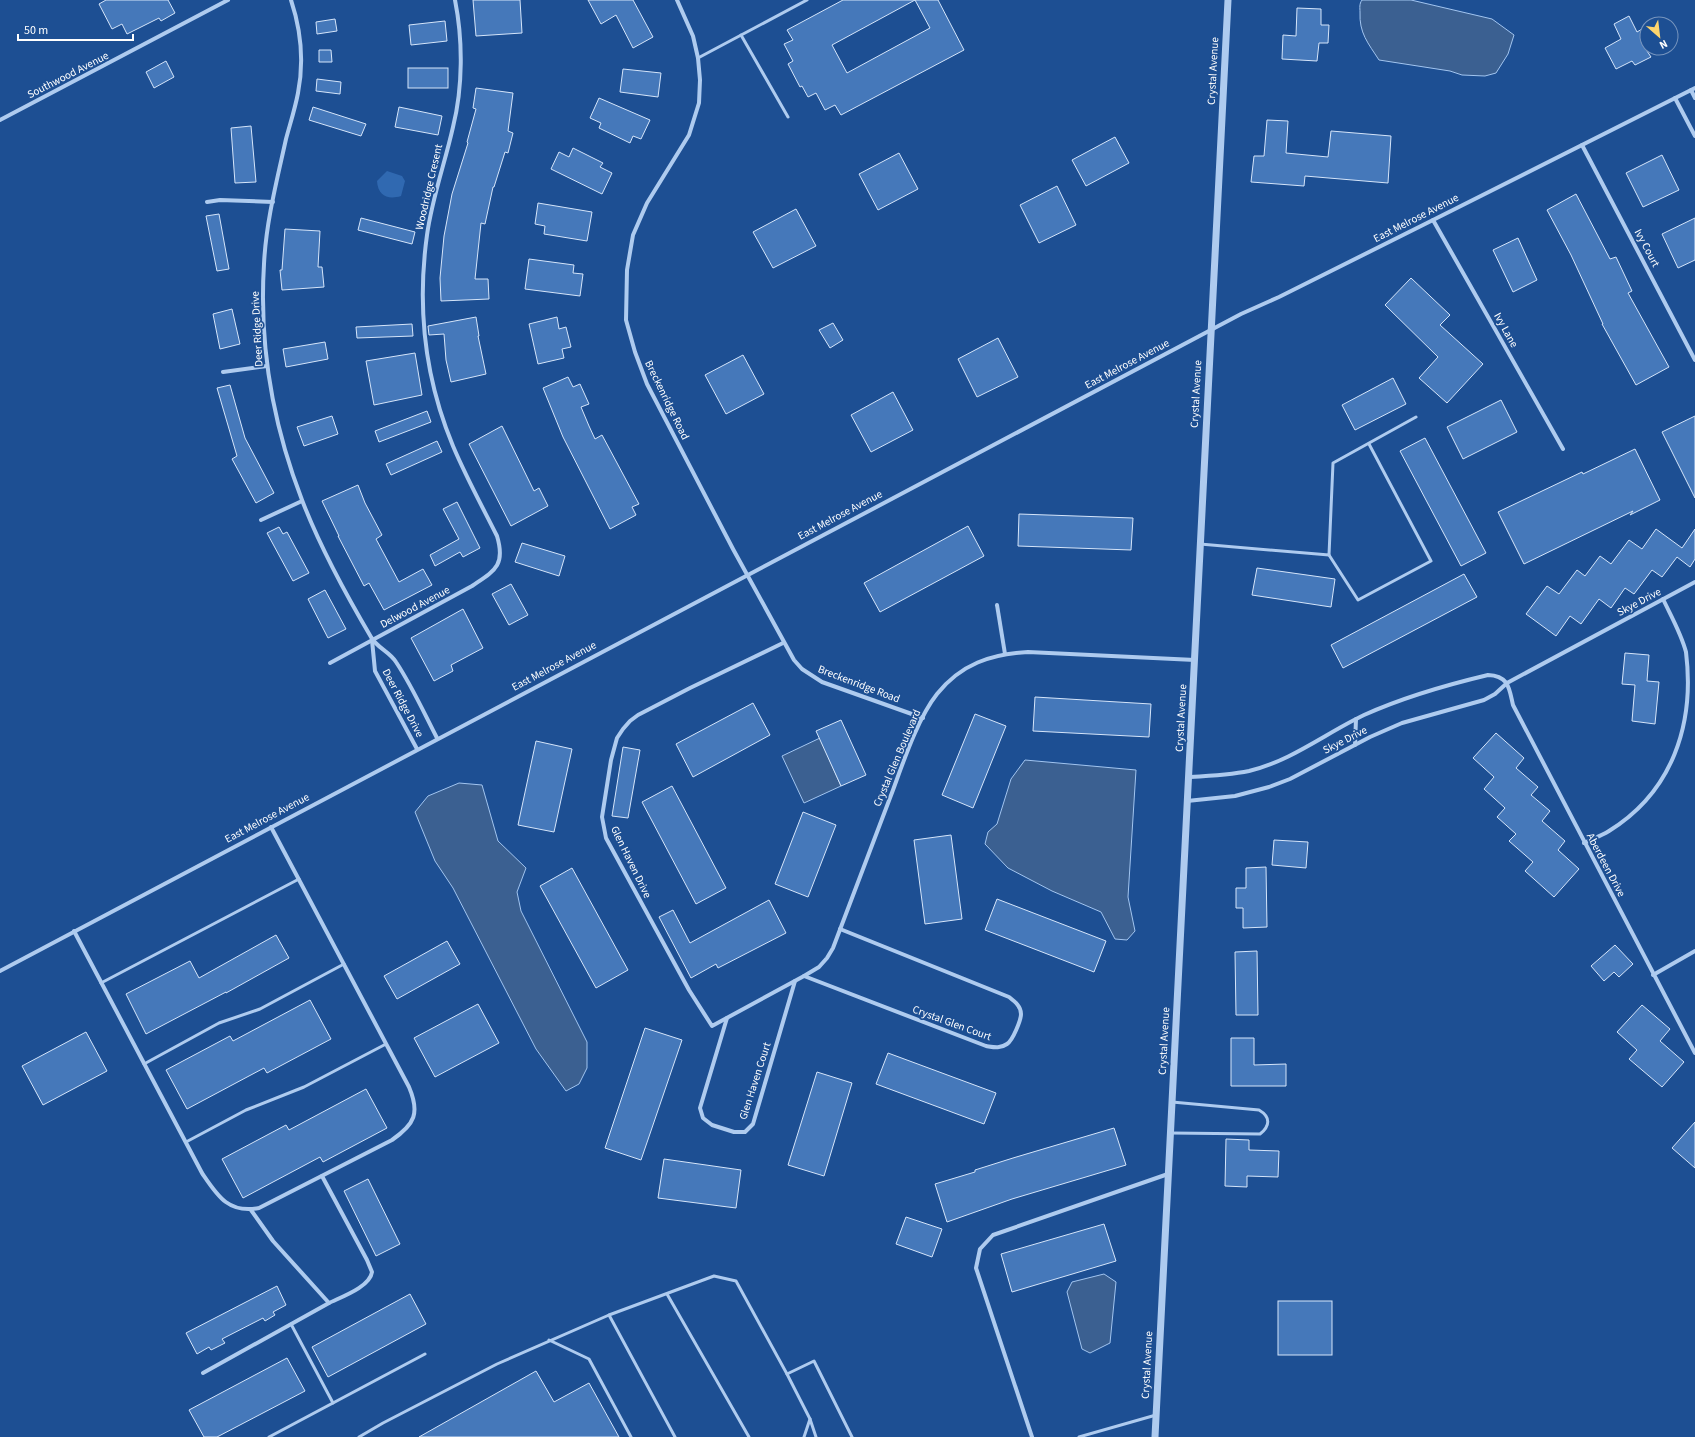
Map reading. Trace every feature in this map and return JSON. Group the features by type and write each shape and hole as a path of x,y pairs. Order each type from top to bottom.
{"street":[{"name":"Southwood Avenue","path":"0,120 228,0"},
{"name":"Deer Ridge Drive","path":"290,0 300,38 302,60 298,94 273,202 264,263 263,309 267,366 277,420 287,457 302,501 326,554 372,640 396,660 437,738"},
{"name":"Woodridge Cresent","path":"455,0 460,56 459,90 454,125 433,202 427,236 423,281 423,326 428,360 438,404 453,447 497,536 500,548 500,557"},
{"name":"Breckenridge Road","path":"677,0 693,36 698,58 700,80 698,103 689,135 647,203 633,235 627,270 626,320 635,352 647,384 783,643 794,660 812,676 822,682 923,718"},
{"name":"Crystal Avenue","path":"1154,1437 1228,0"},
{"path":"1693,89 1695,98"},
{"name":"East Melrose Avenue","path":"0,971 1211,329 1434,220 1693,89"},
{"path":"1675,98 1695,136"},
{"name":"Ivy Court","path":"1582,145 1695,360"},
{"path":"207,202 220,200 273,202"},
{"name":"Ivy Lane","path":"1434,220 1563,449"},
{"path":"223,372 267,366"},
{"path":"261,520 302,501"},
{"name":"Delwood Avenue","path":"330,663 472,586 491,573 500,557"},
{"name":"Skye Drive","path":"1187,801 1235,796 1269,788 1290,779 1355,745 1402,724 1484,700 1502,690 1507,683 1695,582"},
{"path":"1584,843 1609,831 1636,811 1652,796 1672,769 1684,738 1688,717 1689,673 1685,651 1678,630 1663,599"},
{"path":"997,605 1005,654"},
{"name":"Deer Ridge Drive","path":"372,640 375,671 417,749"},
{"name":"Glen Haven Drive","path":"712,1026 686,985 606,838 602,817 611,760 617,738 623,729 638,715 783,643"},
{"name":"Crystal Glen Boulevard","path":"712,1026 804,976 819,967 827,958 833,948 902,766 923,718 937,694 953,678 972,665 983,660 1005,654 1028,652 1194,660"},
{"name":"Skye Drive","path":"1189,777 1249,771 1271,764 1356,719 1395,702 1461,682 1488,675 1496,676 1507,683"},
{"name":"Aberdeen Drive","path":"1507,683 1513,705 1695,1053"},
{"path":"1355,745 1356,719"},
{"path":"74,932 202,1172 216,1193 226,1202 237,1208 251,1210 259,1208 392,1140 405,1131 412,1120 416,1110 414,1100 271,827"},
{"name":"Crystal Glen Court","path":"804,976 986,1046 997,1048 1007,1044 1014,1036 1021,1014 1017,1004 1008,997 840,929"},
{"path":"1653,975 1695,951"},
{"name":"Glen Haven Court","path":"727,1018 700,1108 703,1118 712,1125 734,1132 745,1132 752,1124 795,981"},
{"path":"1032,1437 976,1268 980,1249 993,1235 1168,1174"},
{"path":"203,1374 368,1282 372,1272 367,1260 322,1176"},
{"path":"251,1210 273,1241 329,1304"}],"lane":[{"path":"698,58 807,0"},
{"path":"741,35 788,117"},
{"path":"1369,444 1431,562 1358,600 1329,555 1333,463 1416,417"},
{"path":"1200,544 1329,555"},
{"path":"101,983 299,879"},
{"path":"144,1064 219,1023 260,1009 344,964"},
{"path":"186,1142 246,1110 304,1087 386,1044"},
{"path":"1170,1133 1260,1134 1266,1130 1268,1122 1265,1114 1259,1110 1172,1102"},
{"path":"359,1437 383,1423 490,1368 548,1340 609,1315 714,1276 736,1281 787,1374 810,1419 816,1437"},
{"path":"667,1294 749,1437"},
{"path":"609,1315 675,1437"},
{"path":"291,1324 333,1403"},
{"path":"548,1340 589,1359 631,1437"},
{"path":"269,1437 425,1354"},
{"path":"787,1374 814,1361 852,1437"},
{"path":"1080,1437 1156,1415"},
{"path":"804,1437 810,1419"}],"shaded area":[{"path":"1362,0 1411,0 1492,19 1514,35 1508,54 1496,73 1485,76 1462,75 1450,71 1379,60 1368,43 1361,26 1360,3"},
{"path":"387,171 402,176 405,181 401,196 384,196 379,190 377,181"},
{"path":"820,738 841,786 804,803 782,756"},
{"path":"1025,760 1136,770 1128,897 1135,931 1127,940 1115,939 1101,912 1052,891 1008,868 985,844 988,832 997,824 1011,779"},
{"path":"459,783 482,785 498,841 526,868 517,892 521,911 587,1042 587,1068 579,1084 566,1091 536,1049 453,888 435,861 415,812 428,796"},
{"path":"1104,1274 1116,1282 1110,1343 1090,1353 1082,1349 1067,1292 1072,1282"}],"building":[{"path":"106,0 168,0 175,13 161,21 159,18 127,34 122,24 112,29 99,4"},
{"path":"473,0 520,0 522,33 476,36"},
{"path":"588,0 633,0 653,37 633,48 616,15 601,24"},
{"path":"843,0 915,0 938,0 964,50 841,115 835,105 825,110 816,93 808,97 802,86 800,87 788,64 793,61 784,44 793,40 787,30","holes":["915,0 930,28 847,73 832,45"]},
{"path":"1297,8 1321,9 1321,25 1329,25 1328,43 1319,43 1317,61 1282,59 1283,35 1296,36"},
{"path":"1629,16 1637,32 1639,31 1639,56 1651,57 1635,65 1632,61 1616,69 1605,48 1621,39 1614,24"},
{"path":"335,19 337,31 317,34 316,22"},
{"path":"445,21 447,41 411,45 409,25"},
{"path":"319,50 331,50 332,62 319,62"},
{"path":"166,61 174,77 154,88 146,72"},
{"path":"408,68 448,68 448,88 408,88"},
{"path":"623,69 661,73 658,97 620,92"},
{"path":"317,79 341,82 340,94 316,91"},
{"path":"476,88 513,93 508,131 513,133 508,153 505,152 493,187 485,224 481,223 475,279 488,279 489,299 441,301 440,278 444,236 452,194 468,143 467,142 476,109 473,108"},
{"path":"599,98 650,120 641,139 633,136 630,143 599,128 601,123 590,118"},
{"path":"313,107 366,124 361,136 309,120"},
{"path":"399,107 442,116 438,135 395,127"},
{"path":"1267,120 1288,121 1286,153 1328,157 1331,131 1391,136 1388,183 1305,176 1304,186 1251,182 1254,156 1264,156"},
{"path":"251,126 256,182 235,183 231,128"},
{"path":"1115,137 1129,163 1086,186 1072,160"},
{"path":"573,148 603,163 600,167 612,173 602,194 551,169 559,152 569,157"},
{"path":"899,153 918,189 878,210 859,174"},
{"path":"1662,155 1679,190 1643,207 1626,173"},
{"path":"1057,186 1076,225 1039,243 1020,205"},
{"path":"1576,194 1610,259 1616,257 1632,291 1628,293 1669,367 1636,385 1602,324 1571,255 1547,210"},
{"path":"538,203 592,212 587,241 544,234 545,226 535,224"},
{"path":"796,209 816,246 773,268 753,232"},
{"path":"219,214 229,269 217,271 206,216"},
{"path":"361,218 415,232 412,244 358,230"},
{"path":"1695,218 1695,260 1678,268 1662,234"},
{"path":"285,229 320,231 318,267 322,267 324,287 282,290 280,270 282,270"},
{"path":"1518,238 1537,280 1513,292 1493,250"},
{"path":"529,259 574,265 573,273 583,274 580,296 525,289"},
{"path":"1411,278 1450,315 1440,325 1483,364 1447,403 1419,378 1438,357 1385,305"},
{"path":"232,309 240,344 220,349 213,314"},
{"path":"476,317 478,336 486,374 451,382 446,360 444,334 429,335 428,326"},
{"path":"557,317 559,329 566,327 571,347 562,349 564,358 538,364 529,324"},
{"path":"833,323 843,340 830,348 819,330"},
{"path":"412,324 413,336 357,338 356,327"},
{"path":"998,338 1018,377 977,397 958,359"},
{"path":"325,342 328,359 286,367 283,349"},
{"path":"415,353 422,395 374,405 366,361"},
{"path":"743,355 764,394 726,414 705,375"},
{"path":"568,377 573,387 580,384 589,404 581,407 595,439 602,435 639,504 632,507 636,515 610,529 563,437 543,388"},
{"path":"1393,378 1406,404 1355,430 1342,405"},
{"path":"230,385 245,438 274,493 256,503 232,459 237,456 217,388"},
{"path":"893,392 913,430 871,452 851,415"},
{"path":"1501,400 1517,432 1463,459 1447,427"},
{"path":"427,411 431,422 379,442 375,431"},
{"path":"332,416 338,434 304,446 297,427"},
{"path":"1695,416 1695,498 1662,432"},
{"path":"502,426 534,491 539,488 548,506 511,526 469,444"},
{"path":"1425,438 1486,553 1461,566 1400,451"},
{"path":"437,441 442,452 391,475 386,464"},
{"path":"1635,449 1660,500 1630,515 1633,511 1524,564 1498,512 1582,472 1583,474"},
{"path":"358,485 365,503 382,535 376,539 399,582 423,569 432,585 384,610 369,583 364,586 322,501"},
{"path":"457,502 480,548 463,557 460,552 435,566 430,555 459,539 443,509"},
{"path":"1019,514 1133,518 1131,550 1018,546"},
{"path":"968,526 984,556 880,612 864,583"},
{"path":"279,527 283,534 287,532 309,573 293,581 267,533"},
{"path":"1656,529 1682,548 1695,529 1695,559 1690,567 1677,557 1662,577 1652,570 1634,594 1625,588 1611,608 1599,599 1581,624 1570,616 1556,636 1526,614 1547,586 1559,594 1577,570 1585,576 1600,556 1611,564 1629,540 1642,549"},
{"path":"522,543 565,556 559,576 515,562"},
{"path":"1257,568 1335,579 1331,607 1252,595"},
{"path":"1464,574 1477,597 1343,668 1331,645"},
{"path":"511,584 528,615 509,625 492,594"},
{"path":"325,590 346,629 328,638 308,599"},
{"path":"463,609 483,648 451,665 453,671 434,681 411,638"},
{"path":"1625,653 1649,655 1647,681 1659,682 1655,724 1632,721 1635,685 1622,684"},
{"path":"1035,697 1151,704 1149,737 1033,731"},
{"path":"753,703 770,735 693,777 676,744"},
{"path":"975,714 1006,726 973,808 942,795"},
{"path":"841,720 866,775 841,786 816,731"},
{"path":"1496,733 1524,758 1516,768 1538,787 1531,795 1550,811 1542,821 1565,841 1558,850 1579,869 1554,897 1525,871 1533,862 1509,841 1516,834 1497,817 1505,808 1484,789 1494,777 1473,758"},
{"path":"536,741 572,749 554,832 518,825"},
{"path":"623,747 640,750 628,818 612,816"},
{"path":"672,786 726,888 696,904 642,802"},
{"path":"803,812 836,825 808,897 775,884"},
{"path":"951,835 962,919 925,924 914,840"},
{"path":"1274,840 1308,842 1306,868 1272,865"},
{"path":"1266,867 1267,927 1243,928 1243,908 1236,908 1236,888 1246,888 1246,868"},
{"path":"572,868 628,970 596,988 540,886"},
{"path":"997,899 1106,941 1094,972 985,930"},
{"path":"769,900 786,933 718,968 716,964 691,978 659,917 673,910 690,943"},
{"path":"276,935 289,958 226,993 146,1034 126,994 190,961 199,978"},
{"path":"447,941 460,964 397,999 384,976"},
{"path":"1615,945 1633,964 1619,977 1614,972 1604,981 1591,966"},
{"path":"1257,951 1258,1015 1236,1015 1235,952"},
{"path":"310,1000 331,1039 267,1073 264,1068 187,1109 166,1070 230,1036 233,1041"},
{"path":"478,1004 499,1043 435,1077 414,1038"},
{"path":"1642,1005 1670,1029 1660,1041 1684,1062 1662,1087 1629,1059 1637,1050 1617,1032"},
{"path":"645,1028 682,1040 641,1160 605,1148"},
{"path":"86,1032 107,1071 43,1105 22,1066"},
{"path":"1231,1038 1254,1038 1254,1065 1286,1064 1286,1086 1231,1086"},
{"path":"888,1053 996,1093 984,1124 876,1084"},
{"path":"817,1072 852,1083 824,1176 788,1165"},
{"path":"366,1089 387,1128 323,1162 320,1157 243,1198 222,1159 286,1125 289,1130"},
{"path":"1695,1122 1695,1168 1672,1148"},
{"path":"1114,1128 1126,1165 1012,1199 947,1222 935,1184 975,1172 975,1170 1013,1158"},
{"path":"1226,1139 1249,1140 1249,1150 1279,1151 1278,1177 1247,1176 1247,1187 1225,1186"},
{"path":"664,1159 741,1170 736,1208 658,1198"},
{"path":"368,1179 400,1244 376,1256 344,1191"},
{"path":"906,1217 942,1229 932,1257 896,1244"},
{"path":"1104,1224 1116,1261 1012,1292 1001,1254"},
{"path":"277,1286 286,1305 273,1312 275,1315 265,1321 263,1318 222,1339 225,1343 211,1350 209,1347 197,1354 186,1333"},
{"path":"410,1294 426,1324 328,1377 312,1347"},
{"path":"1278,1301 1332,1301 1332,1355 1278,1355"},
{"path":"287,1358 305,1391 217,1437 204,1437 189,1410"},
{"path":"536,1371 554,1402 589,1383 619,1437 419,1437"}]}
